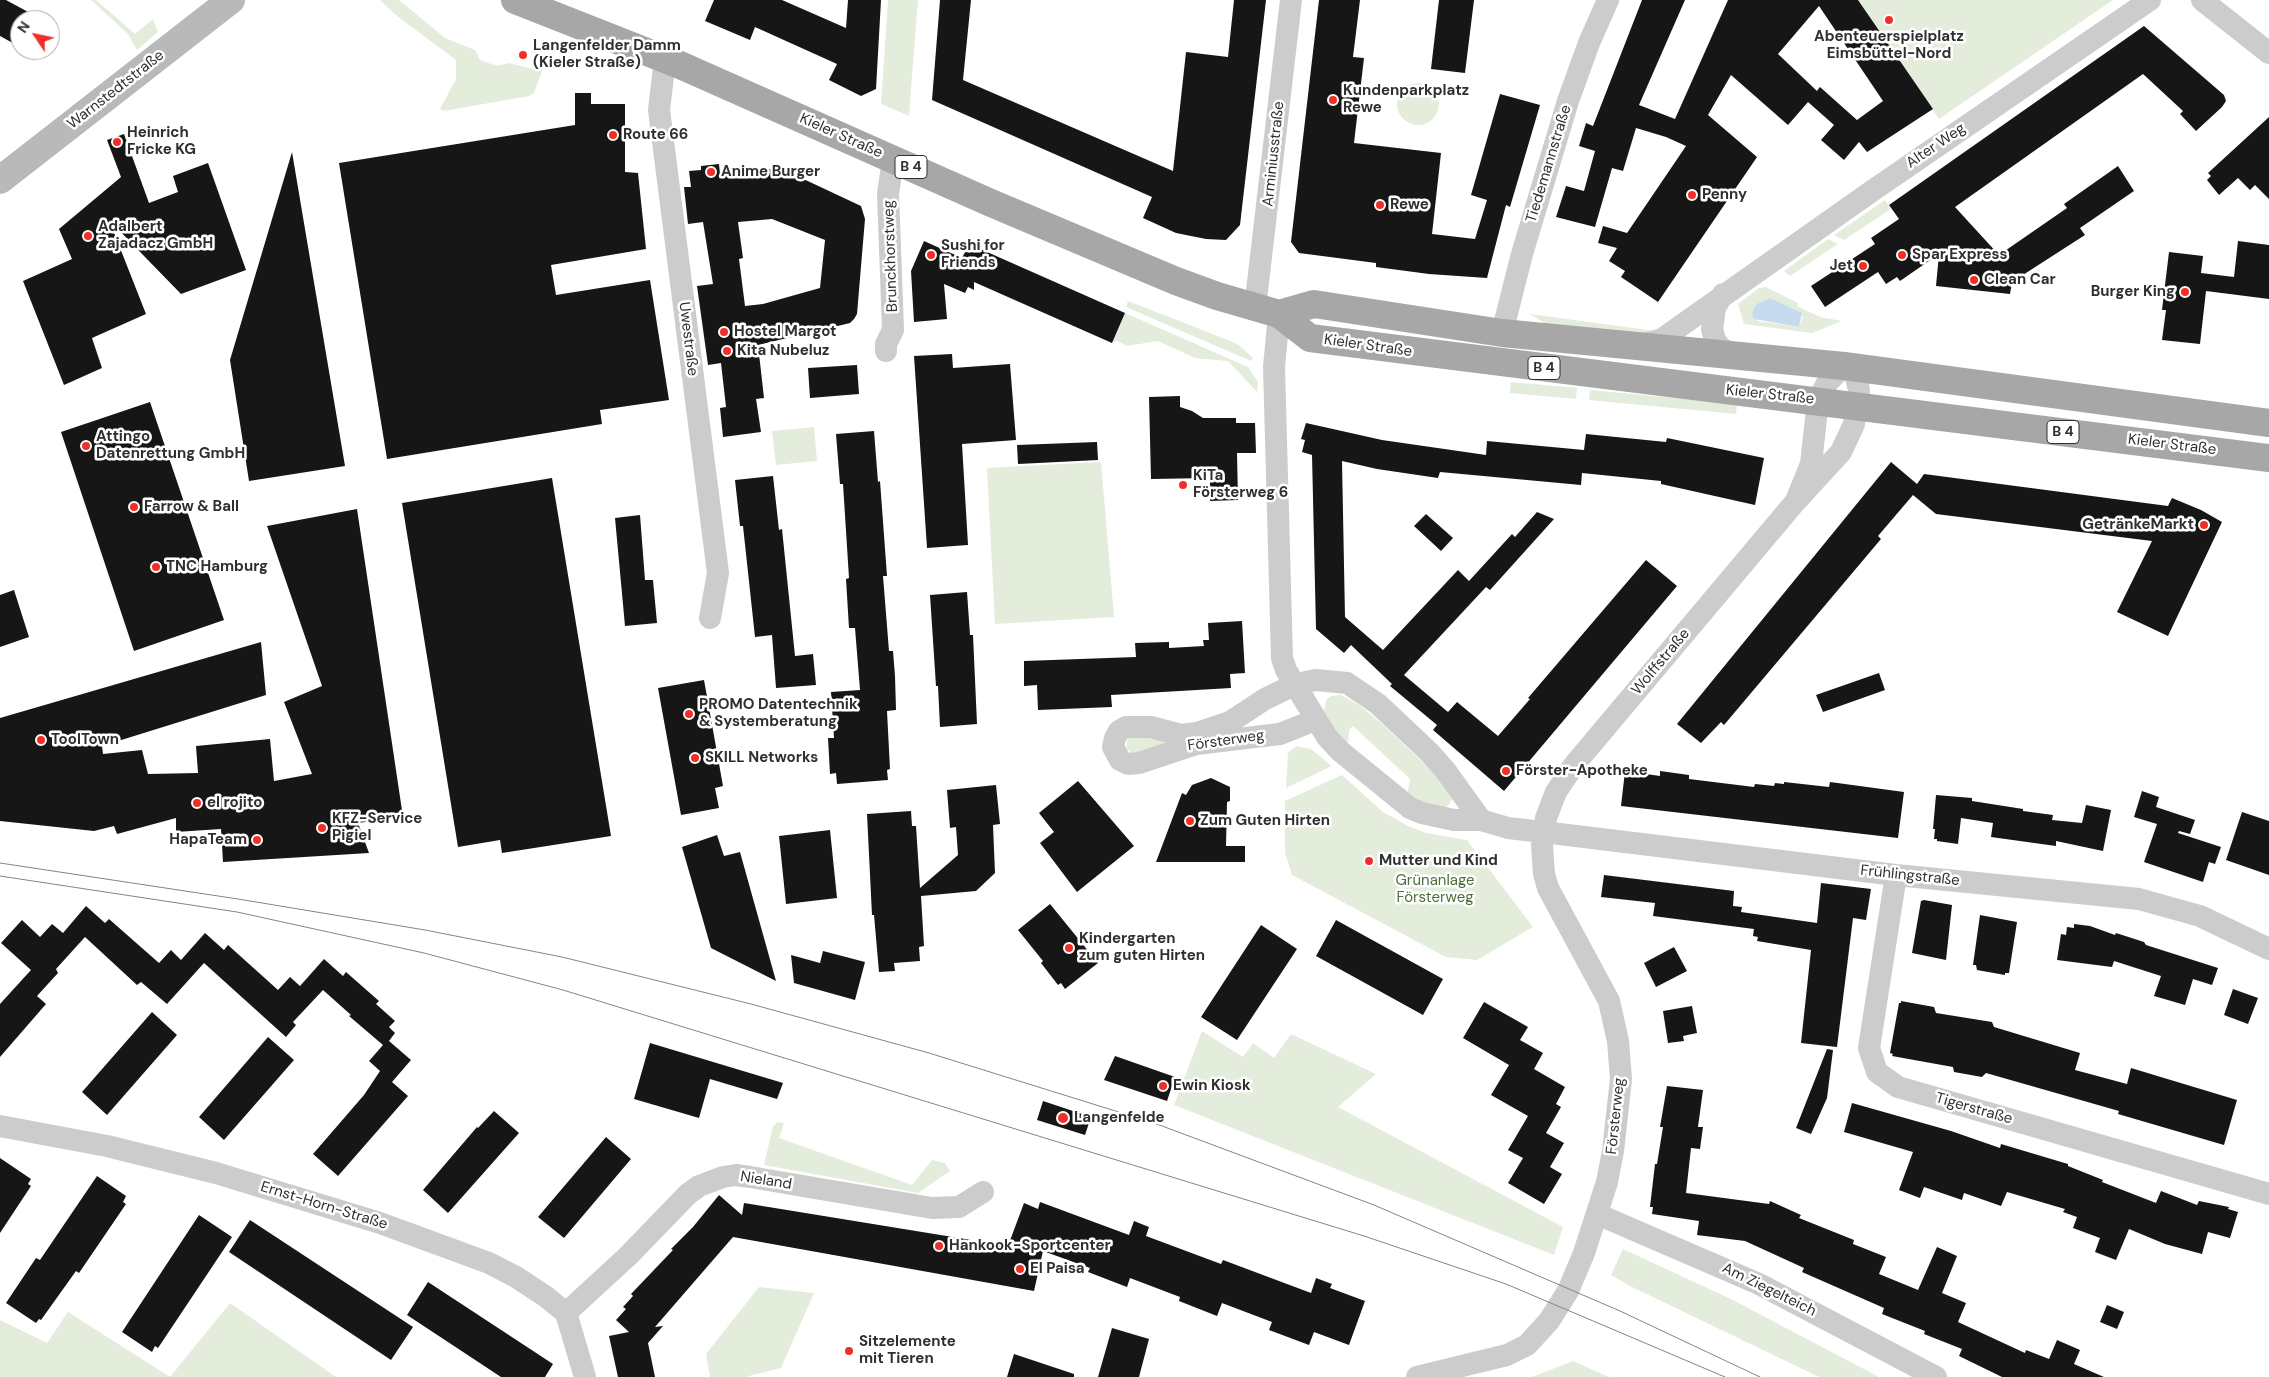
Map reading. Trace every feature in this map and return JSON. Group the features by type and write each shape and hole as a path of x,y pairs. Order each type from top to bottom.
{"main road":[{"name":"Kieler Straße","path":"515,0 665,59 991,203 1176,281 1267,311 1310,338 1858,405 2269,458"},
{"name":"B 4","path":"1267,311 1314,304 1502,333 1844,366 2269,423"}],"street":[{"name":"Warnstedtstraße","path":"0,180 232,0"},
{"name":"Arminiusstraße","path":"1267,311 1291,0"},
{"name":"Tiedemannstraße","path":"1502,333 1522,254 1568,101 1589,43 1608,0"},
{"name":"Alter Weg","path":"1637,347 1662,339 1724,294 2150,0"},
{"path":"2202,0 2269,53"},
{"name":"Uwestraße","path":"665,59 658,110 718,573 710,618"},
{"name":"Brunckhorstweg","path":"886,351 886,344 893,330 888,194 894,160"},
{"path":"1724,294 1715,308 1712,328 1715,340 1734,356"},
{"path":"1267,311 1274,367 1282,658 1286,670 1296,684 1315,720 1340,751 1410,808 1422,813 1454,820 1481,820 1508,828 1544,832"},
{"name":"Wolffstraße","path":"1544,832 1550,804 1569,771 1796,501 1840,452 1850,435 1858,405 1858,382 1855,374 1844,366 1827,384 1818,400 1811,464 1796,501"},
{"name":"Försterweg","path":"1315,720 1280,734 1182,747 1139,763 1128,764 1116,755 1113,747 1119,731 1126,727 1151,727 1181,735 1197,733 1230,722 1265,699 1296,684 1316,680 1347,683 1378,704 1445,770 1481,820"},
{"name":"Försterweg","path":"1417,1377 1507,1355 1526,1345 1549,1321 1568,1291 1598,1214 1613,1151 1621,1079 1618,1041 1609,1001 1548,888 1543,861 1544,832"},
{"name":"Frühlingstraße","path":"1544,832 1896,874 2139,900 2200,916 2269,949"},
{"name":"Tigerstraße","path":"1896,874 1869,1048 1877,1072 1898,1087 2269,1194"},
{"name":"Ernst-Horn-Straße","path":"0,1126 107,1146 161,1159 380,1223 489,1263 516,1277 545,1296 566,1313"},
{"name":"Nieland","path":"566,1313 628,1256 688,1194 699,1186 723,1176 750,1177 932,1208 959,1206 984,1192"},
{"name":"Am Ziegelteich","path":"1598,1214 1759,1284 1936,1377"},
{"path":"566,1313 585,1377"}],"green space":[{"path":"91,0 96,0 135,34 153,19 158,32 137,50 128,34"},
{"path":"380,0 399,0 445,38 475,50 480,60 497,66 509,63 542,71 534,93 529,96 444,111 440,109 456,79 456,60 397,16"},
{"path":"888,0 918,0 909,116 881,104"},
{"path":"1858,0 2113,0 1939,119"},
{"path":"1422,83 1430,86 1436,92 1439,104 1436,116 1430,122 1414,125 1406,122 1400,116 1397,100 1400,92 1406,86"},
{"path":"1885,200 1891,209 1844,240 1834,235"},
{"path":"1828,239 1838,244 1790,276 1784,271"},
{"path":"1766,287 1798,303 1797,306 1820,317 1842,321 1812,333 1744,324 1738,304 1759,288","holes":["1770,298 1803,316 1799,327 1757,321"]},
{"path":"1128,301 1239,345 1253,358 1251,361 1126,307"},
{"path":"1125,313 1248,367 1258,382 1257,392 1228,361 1195,358 1158,341 1127,346 1117,341 1112,343"},
{"path":"1530,314 1655,331 1646,335 1546,324"},
{"path":"1511,382 1577,388 1576,399 1510,393"},
{"path":"1590,390 1737,404 1736,414 1589,400"},
{"path":"814,427 817,461 776,465 772,431"},
{"path":"1101,462 1114,617 995,624 987,468"},
{"path":"1341,695 1359,705 1379,721 1448,787 1452,799 1449,805 1442,809 1407,796 1410,779 1353,726 1349,730 1348,745 1337,733 1324,711 1326,700 1331,696"},
{"path":"1157,737 1165,742 1164,744 1134,755 1126,748 1128,738"},
{"path":"1296,746 1311,749 1332,766 1286,788 1288,753"},
{"name":"Grünanlage Försterweg","path":"1342,775 1383,812 1408,826 1426,833 1467,840 1533,927 1477,960 1446,957 1292,875 1285,853 1285,801"},
{"path":"1202,1031 1243,1057 1253,1043 1274,1058 1291,1034 1376,1074 1338,1107 1563,1227 1554,1255 1174,1105"},
{"path":"778,1122 784,1123 779,1138 912,1185 932,1160 945,1163 950,1171 918,1193 764,1165 773,1126"},
{"path":"1623,1249 1733,1300 1879,1377 1819,1377 1630,1286 1611,1275"},
{"path":"759,1287 814,1293 781,1368 745,1377 710,1377 706,1354"},
{"path":"230,1303 336,1377 170,1377"},
{"path":"68,1312 170,1377 0,1377 0,1320 47,1343"},
{"path":"1573,1361 1609,1377 1532,1377"}],"water":[{"path":"1770,298 1802,313 1799,327 1754,319 1752,315 1753,310 1757,304"}],"building":[{"path":"0,0 6,0 24,10 10,10 10,42 0,36"},
{"path":"714,0 782,0 846,28 848,0 881,0 876,89 861,96 829,80 837,64 755,27 750,40 705,21"},
{"path":"940,0 971,0 963,80 1173,171 1186,52 1228,57 1234,0 1266,0 1240,225 1226,240 1206,239 1176,233 1143,218 1152,197 932,100"},
{"path":"1319,0 1360,0 1353,57 1364,58 1354,143 1441,153 1432,234 1475,239 1487,200 1471,195 1500,94 1540,105 1510,207 1506,205 1487,278 1429,274 1376,267 1376,263 1299,253 1291,242"},
{"path":"1439,0 1474,0 1465,73 1431,69"},
{"path":"1642,0 1685,0 1639,105 1675,119 1728,0 1858,0 1933,109 1867,152 1859,142 1844,160 1821,140 1834,125 1808,102 1788,125 1731,75 1708,115 1757,157 1658,302 1621,277 1625,271 1609,261 1617,248 1598,243 1603,226 1627,233 1686,146 1666,137 1636,128 1623,171 1612,168 1595,227 1556,217 1566,186 1584,191 1595,151 1579,146 1586,123 1593,126","holes":["1819,6 1883,101 1857,120 1820,87 1817,91 1778,54"]},
{"path":"2144,26 2224,95 2226,101 2222,107 2196,131 2180,114 2183,111 2143,74 1955,207 1999,255 2067,208 2064,204 2118,166 2134,191 2080,228 2085,235 2012,282 2010,294 1936,286 1939,254 1900,281 1897,277 1886,284 1878,272 1825,307 1811,286 1875,244 1871,238 1899,219 1889,205"},
{"path":"575,93 591,93 591,104 625,104 625,172 638,173 646,249 551,265 556,295 650,280 669,400 600,410 602,424 387,459 339,163 575,125"},
{"path":"2269,117 2269,199 2255,185 2250,190 2238,178 2219,195 2207,180 2211,176 2208,173"},
{"path":"124,134 149,203 178,192 173,176 208,163 246,270 181,294 109,220 146,314 92,338 102,368 64,385 23,281 72,259 59,229 121,177 107,140"},
{"path":"292,152 345,466 249,481 230,360"},
{"path":"719,164 720,174 780,168 861,206 865,219 857,314 854,319 850,323 758,345 764,398 756,399 761,432 723,437 720,408 726,407 721,363 708,365 697,286 713,284 703,222 688,224 684,187 691,187 689,171 701,170 701,166","holes":["772,219 825,240 820,288 763,304 745,306 739,259 743,258 738,222"]},
{"path":"924,241 962,258 969,244 1125,313 1112,343 974,282 974,290 968,287 965,293 944,284 947,319 914,322 911,271"},
{"path":"2238,241 2269,245 2269,299 2206,291 2200,344 2162,340 2166,310 2162,310 2169,252 2203,256 2201,273 2234,277"},
{"path":"952,354 953,368 1010,364 1016,440 962,444 968,545 927,548 914,356"},
{"path":"857,365 859,394 810,398 808,368"},
{"path":"1180,396 1180,407 1192,411 1203,418 1236,418 1236,423 1255,423 1256,453 1237,453 1238,500 1210,501 1210,478 1151,479 1149,397"},
{"path":"150,402 224,620 134,651 61,432"},
{"path":"1306,423 1382,440 1486,455 1487,441 1584,450 1586,434 1666,442 1667,438 1764,458 1755,505 1661,484 1661,481 1582,473 1581,485 1440,472 1438,478 1377,469 1342,461 1345,617 1383,650 1458,570 1469,581 1512,534 1515,537 1537,512 1554,519 1490,590 1486,587 1404,675 1448,712 1457,702 1498,736 1646,560 1677,586 1504,791 1433,730 1437,725 1390,686 1392,684 1351,645 1344,653 1316,629 1312,455 1302,452 1305,440 1301,439"},
{"path":"874,431 878,482 880,481 887,576 883,576 889,651 893,651 895,676 896,710 887,711 890,769 887,770 888,780 837,784 836,773 830,774 828,738 834,738 831,692 860,690 855,628 849,628 846,579 849,578 843,484 840,484 836,434"},
{"path":"1097,442 1098,460 1018,464 1017,445"},
{"path":"1891,462 1917,484 1924,474 2168,506 2172,498 2201,510 2222,522 2168,636 2117,612 2152,541 1936,514 1913,495 1878,536 1881,539 1724,725 1721,722 1701,743 1677,724"},
{"path":"773,476 779,530 782,529 795,656 813,654 816,685 776,688 772,635 755,637 743,526 740,526 735,480"},
{"path":"552,478 611,836 502,853 500,840 458,847 402,503"},
{"path":"357,509 403,817 358,823 369,853 223,862 221,829 176,832 176,818 117,834 114,826 94,831 0,821 0,718 261,642 266,695 102,746 103,754 142,750 148,774 198,773 196,746 270,739 274,781 312,774 284,702 322,686 267,526"},
{"path":"1426,514 1453,538 1441,551 1414,526"},
{"path":"640,515 645,580 653,580 657,623 625,626 615,518"},
{"path":"14,590 29,637 0,647 0,595"},
{"path":"967,592 970,635 973,635 977,724 940,727 930,595"},
{"path":"1242,621 1245,673 1230,674 1231,688 1111,695 1112,707 1038,710 1037,685 1024,686 1024,661 1136,657 1135,643 1169,642 1169,648 1204,646 1203,640 1209,640 1208,623"},
{"path":"1879,673 1885,690 1823,712 1816,695"},
{"path":"704,680 723,786 715,788 719,808 681,815 658,688"},
{"path":"1625,771 1660,776 1660,771 1689,775 1689,779 1754,787 1755,784 1774,786 1775,783 1784,784 1784,782 1829,787 1830,782 1904,792 1898,838 1621,806"},
{"name":"Zum Guten Hirten","path":"1211,778 1230,787 1230,801 1227,802 1226,846 1245,846 1245,862 1156,862 1182,793 1186,795 1192,785"},
{"path":"1078,781 1134,846 1077,892 1040,843 1054,832 1039,813"},
{"path":"996,785 1000,824 993,825 995,873 976,891 921,896 924,946 919,947 920,961 894,963 895,971 879,972 874,915 872,915 867,814 911,811 912,826 916,826 920,888 958,855 956,827 950,828 947,790"},
{"path":"2142,791 2159,797 2156,807 2195,820 2190,834 2179,831 2178,833 2221,847 2215,864 2209,862 2203,882 2144,862 2157,824 2134,817"},
{"path":"1936,795 1972,798 1972,801 2053,815 2052,820 2082,823 2086,805 2111,810 2103,851 2056,841 2056,846 1991,837 1993,823 1961,818 1958,844 1937,841 1937,839 1934,839 1935,829 1933,829"},
{"path":"2242,812 2269,821 2269,875 2226,860"},
{"path":"830,830 837,898 786,904 779,836"},
{"path":"717,835 724,856 740,852 776,981 711,948 682,847"},
{"path":"1604,875 1734,891 1733,906 1742,907 1741,912 1817,923 1821,883 1871,889 1866,920 1853,918 1837,1047 1801,1043 1811,950 1757,941 1758,937 1753,936 1754,929 1653,916 1655,903 1601,897"},
{"path":"1921,901 1952,905 1946,960 1912,953"},
{"name":"Kindergarten zum guten Hirten","path":"1050,904 1098,963 1065,989 1061,983 1058,985 1041,963 1043,961 1018,930"},
{"path":"86,906 105,923 109,919 159,963 171,950 181,960 205,933 224,950 228,945 278,990 290,977 300,986 324,959 343,976 346,972 379,1001 376,1004 395,1021 389,1027 395,1033 389,1041 411,1060 392,1082 408,1096 338,1176 313,1154 364,1095 380,1071 369,1061 383,1045 349,1016 351,1015 323,990 293,1022 296,1025 286,1037 204,963 167,1004 141,982 137,985 85,937 56,969 58,973 37,996 46,1004 0,1057 0,1004 31,970 1,943 22,920 40,937 52,924 63,933"},
{"path":"1980,915 2017,922 2009,973 2005,973 2005,975 1977,970 1976,965 1973,965"},
{"path":"1336,920 1443,979 1423,1015 1316,956"},
{"path":"2074,924 2090,926 2115,935 2116,933 2144,942 2146,945 2218,968 2212,985 2193,979 2185,1005 2154,996 2161,976 2114,961 2112,967 2057,960 2061,934 2066,935 2067,927 2074,928"},
{"path":"1261,925 1297,949 1237,1040 1201,1017"},
{"path":"1674,947 1687,971 1656,987 1644,963"},
{"path":"823,951 865,962 855,1000 794,983 791,955 820,963"},
{"path":"2233,989 2258,998 2248,1024 2224,1015"},
{"path":"1901,1001 1934,1007 1936,1013 1992,1022 1994,1027 2080,1053 2075,1070 2127,1084 2131,1068 2237,1100 2224,1145 2118,1114 2119,1111 1986,1073 1982,1077 1954,1072 1953,1067 1892,1056 1893,1054 1890,1053 1899,1003"},
{"path":"1484,1002 1528,1027 1520,1040 1543,1053 1534,1069 1565,1087 1556,1104 1561,1107 1546,1133 1564,1143 1550,1167 1562,1174 1544,1204 1508,1183 1523,1158 1508,1150 1528,1116 1491,1095 1509,1065 1463,1038"},
{"path":"1692,1006 1697,1033 1683,1036 1684,1041 1668,1043 1663,1011"},
{"path":"152,1012 177,1035 107,1115 82,1092"},
{"path":"268,1037 294,1060 224,1140 199,1117"},
{"path":"650,1043 783,1083 777,1099 710,1079 699,1118 634,1099"},
{"path":"1827,1049 1833,1050 1827,1098 1811,1134 1796,1128"},
{"path":"1115,1056 1175,1077 1167,1101 1104,1080"},
{"path":"1667,1086 1703,1090 1698,1127 1703,1127 1700,1149 1691,1148 1686,1193 1769,1204 1770,1201 1801,1215 1799,1218 1854,1240 1853,1244 1886,1257 1879,1274 1918,1290 1937,1247 1957,1256 1942,1293 1966,1303 1958,1322 2025,1353 2026,1350 2049,1359 2057,1340 2080,1350 2074,1364 2104,1377 2002,1377 1959,1356 1962,1349 1924,1334 1925,1331 1882,1314 1884,1308 1802,1272 1804,1268 1745,1241 1697,1235 1699,1221 1652,1214 1653,1207 1650,1207 1655,1164 1657,1164 1663,1127 1660,1127"},
{"path":"1043,1101 1091,1117 1085,1135 1037,1120"},
{"path":"1852,1103 1951,1131 2000,1148 2001,1144 2068,1164 2068,1166 2103,1180 2102,1182 2156,1203 2161,1191 2197,1205 2199,1201 2229,1207 2228,1209 2238,1212 2230,1238 2208,1232 2202,1254 2165,1244 2129,1229 2116,1260 2095,1252 2100,1238 2073,1228 2077,1217 2063,1212 2065,1209 2007,1192 2001,1206 1964,1193 1962,1200 1924,1187 1920,1198 1899,1190 1913,1152 1844,1132"},
{"path":"494,1111 519,1133 448,1213 423,1190 477,1127"},
{"path":"606,1137 631,1159 564,1238 538,1217"},
{"path":"0,1158 31,1179 28,1184 31,1186 0,1233"},
{"path":"97,1176 126,1196 123,1202 126,1204 79,1273 76,1271 41,1320 39,1319 36,1323 6,1303 36,1258 40,1260"},
{"path":"719,1195 742,1215 744,1203 1008,1246 1024,1203 1038,1209 1040,1202 1129,1235 1134,1221 1149,1227 1146,1236 1221,1264 1223,1260 1311,1293 1316,1278 1332,1284 1330,1288 1365,1301 1349,1345 1314,1332 1309,1345 1269,1330 1272,1322 1222,1303 1217,1316 1179,1301 1180,1297 1130,1278 1127,1287 1088,1272 1090,1268 1043,1251 1034,1291 733,1237 655,1327 663,1326 648,1343 655,1377 618,1377 609,1336 629,1332 616,1320 626,1309 623,1307 633,1296 631,1294 673,1250 671,1249 693,1227"},
{"path":"199,1215 232,1237 158,1348 155,1346 152,1352 122,1332"},
{"path":"250,1220 413,1327 391,1360 229,1252"},
{"path":"428,1282 553,1364 545,1377 501,1377 407,1315"},
{"path":"2107,1305 2124,1312 2117,1329 2100,1322"},
{"path":"1112,1328 1149,1339 1139,1377 1098,1377"},
{"path":"1014,1354 1074,1374 1074,1377 1007,1377"}],"tram line":[{"path":"0,863 238,899 425,930 562,957 751,1004 929,1053 1154,1123 1374,1205 1620,1311 1760,1377"},
{"path":"0,876 237,912 424,953 563,990 1364,1236 1506,1284 1725,1377"}],"place":[{"name":"Abenteuerspielplatz Eimsbüttel-Nord","path":"1889,20"},
{"name":"Langenfelder Damm (Kieler Straße)","path":"523,55"},
{"name":"Kundenparkplatz Rewe","path":"1333,100"},
{"name":"Route 66","path":"613,135"},
{"name":"Heinrich Fricke KG","path":"117,142"},
{"name":"Anime Burger","path":"711,172"},
{"name":"Penny","path":"1692,195"},
{"name":"Rewe","path":"1380,205"},
{"name":"Adalbert Zajadacz GmbH","path":"88,236"},
{"name":"Sushi for Friends","path":"931,255"},
{"name":"Spar Express","path":"1902,255"},
{"name":"Jet","path":"1863,266"},
{"name":"Clean Car","path":"1974,280"},
{"name":"Burger King","path":"2185,292"},
{"name":"Hostel Margot","path":"724,332"},
{"name":"Kita Nubeluz","path":"727,351"},
{"name":"Attingo Datenrettung GmbH","path":"86,446"},
{"name":"KiTa Försterweg 6","path":"1183,485"},
{"name":"Farrow & Ball","path":"134,507"},
{"name":"GetränkeMarkt","path":"2204,525"},
{"name":"TNC Hamburg","path":"156,567"},
{"name":"PROMO Datentechnik & Systemberatung","path":"689,714"},
{"name":"ToolTown","path":"41,740"},
{"name":"SKILL Networks","path":"695,758"},
{"name":"Förster-Apotheke","path":"1506,771"},
{"name":"el rojito","path":"197,803"},
{"name":"Zum Guten Hirten","path":"1190,821"},
{"name":"KFZ-Service Pigiel","path":"322,828"},
{"name":"HapaTeam","path":"257,840"},
{"name":"Mutter und Kind","path":"1369,861"},
{"name":"Kindergarten zum guten Hirten","path":"1069,948"},
{"name":"Ewin Kiosk","path":"1163,1086"},
{"name":"Langenfelde","path":"1063,1118"},
{"name":"Hankook-Sportcenter","path":"939,1246"},
{"name":"El Paisa","path":"1020,1269"},
{"name":"Sitzelemente mit Tieren","path":"849,1351"}]}
